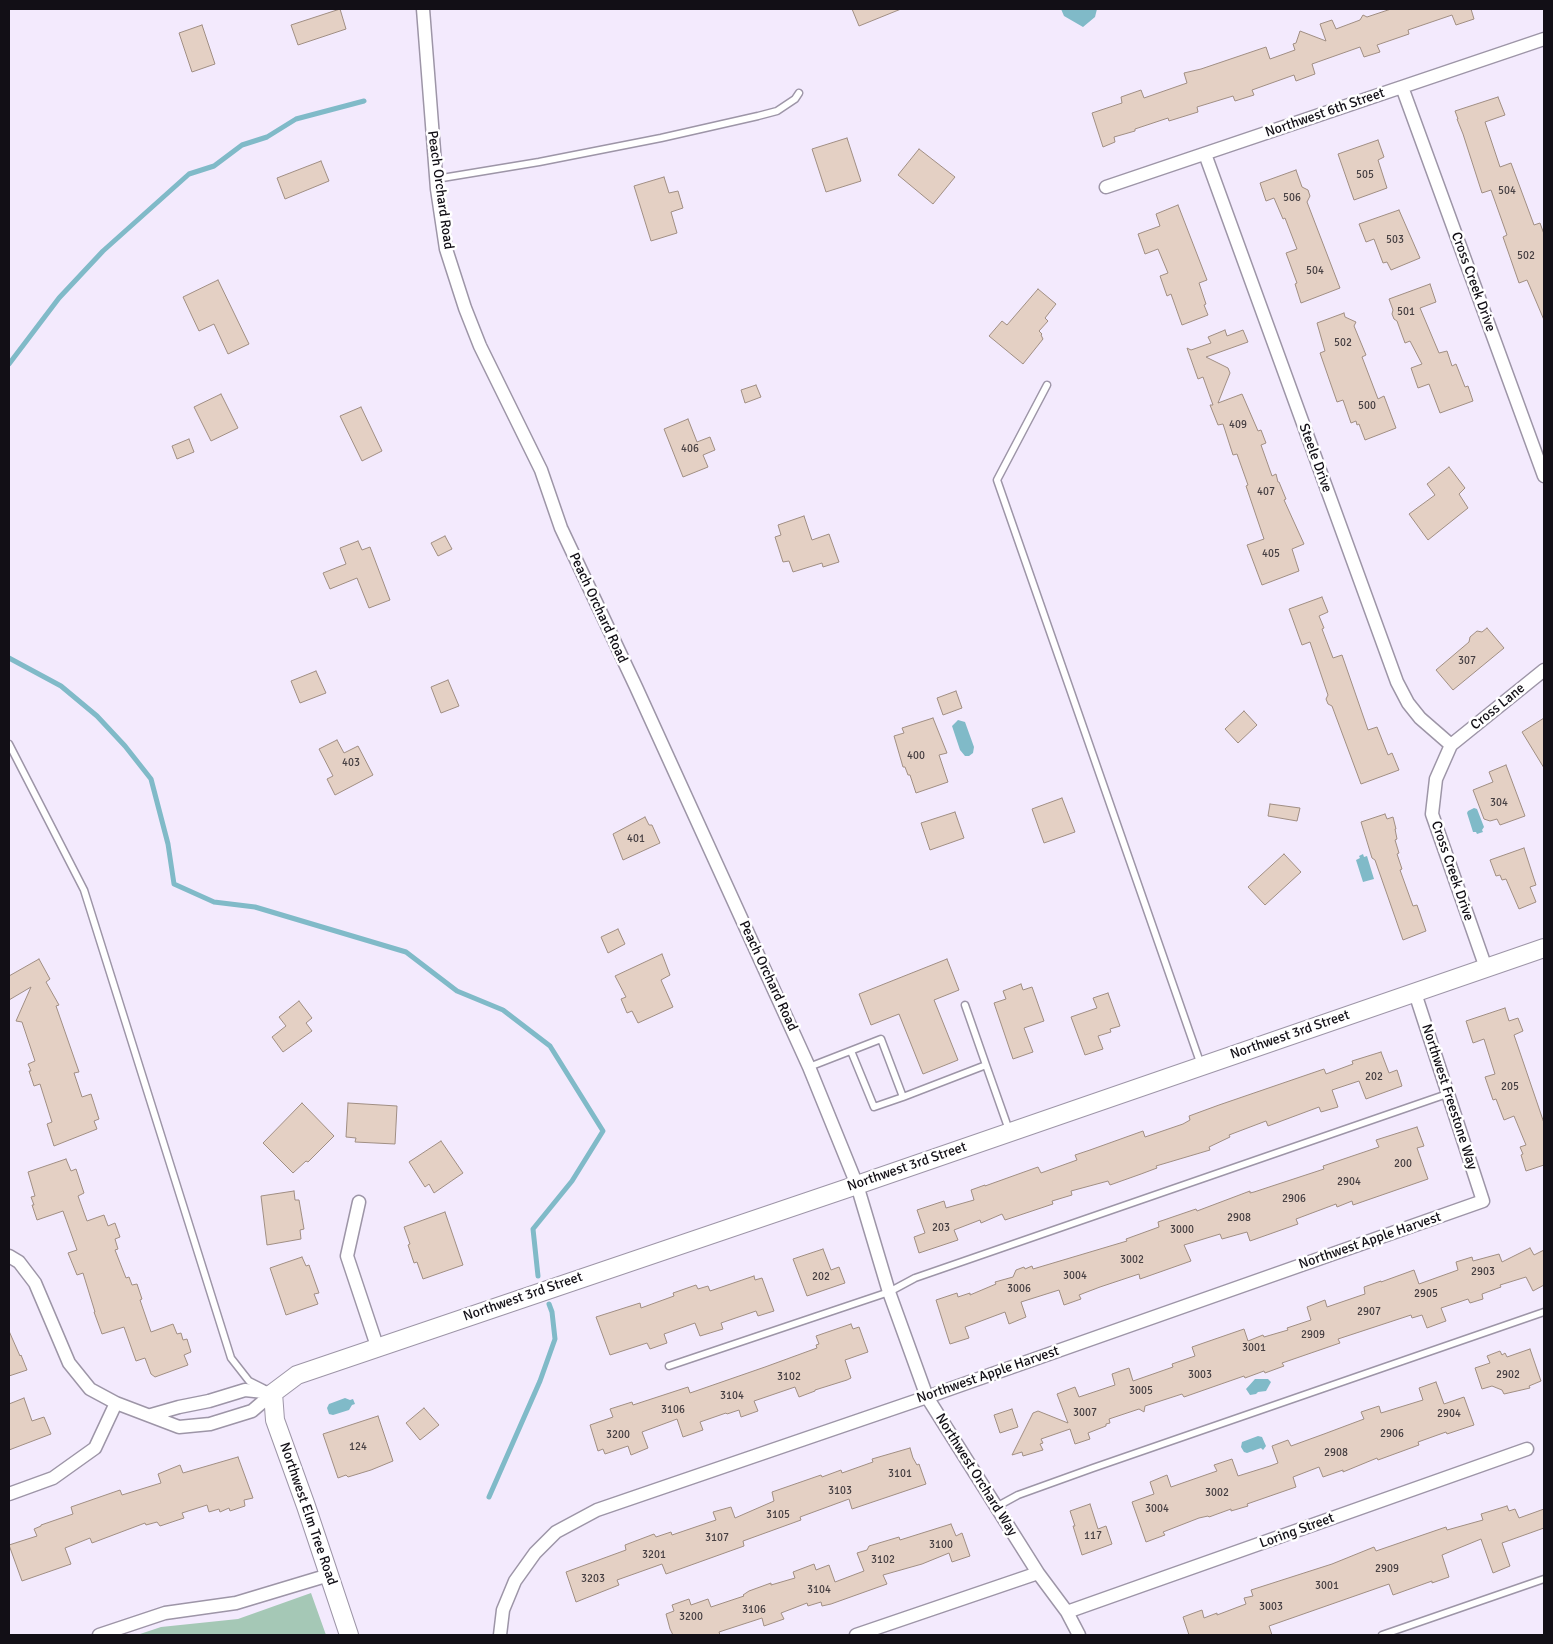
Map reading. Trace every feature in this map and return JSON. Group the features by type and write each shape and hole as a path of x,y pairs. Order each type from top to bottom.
{"street":[{"name":"Peach Orchard Road","path":"423,9 436,179 446,248 465,308 480,346 541,470 561,528 640,696 809,1067 856,1185"},
{"name":"Northwest 6th Street","path":"1106,187 1544,39"},
{"name":"Cross Creek Drive","path":"1402,87 1544,476"},
{"name":"Steele Drive","path":"1205,154 1397,682 1408,703 1451,745"},
{"name":"Cross Lane","path":"1451,745 1544,670"},
{"name":"Cross Creek Drive","path":"1451,745 1436,779 1432,814 1486,968"},
{"name":"Northwest 3rd Street","path":"273,1392 297,1375 377,1346 856,1185 1544,948"},
{"name":"Northwest Freestone Way","path":"1415,993 1483,1201"},
{"name":"Northwest Orchard Way","path":"856,1185 889,1292 927,1397 1038,1573 1067,1612 1079,1635"},
{"name":"Northwest Apple Harvest","path":"500,1635 503,1610 515,1581 535,1553 556,1532 597,1510 927,1397 1483,1201"},
{"path":"359,1202 347,1256 377,1346"},
{"path":"9,1256 19,1262 35,1283 69,1363 90,1389 116,1403 179,1427 210,1424 252,1411 273,1392"},
{"path":"151,1416 245,1390 273,1392"},
{"name":"Northwest Elm Tree Road","path":"273,1392 275,1420 349,1635"},
{"path":"9,1494 54,1478 95,1448 116,1403"},
{"name":"Loring Street","path":"1067,1612 1527,1449"},
{"path":"856,1635 1038,1573"},
{"path":"99,1635 165,1613 236,1603 329,1575"}],"lane":[{"path":"436,179 586,153 758,116 777,111 795,99 799,93"},
{"path":"1047,385 997,480 1201,1065"},
{"path":"9,744 84,890 231,1358 249,1381 273,1392"},
{"path":"965,1005 1010,1132"},
{"path":"809,1067 881,1039 903,1097"},
{"path":"851,1051 874,1107 986,1065"},
{"path":"669,1366 889,1292 915,1278 1447,1094"},
{"path":"996,1507 1018,1495 1093,1468 1544,1312"},
{"path":"1382,1635 1544,1579"}],"green space":[{"path":"311,1593 326,1635 137,1635 161,1627 238,1619"}],"water":[{"path":"1061,9 1097,9 1095,17 1083,27 1064,16"},
{"path":"958,720 965,722 974,747 973,753 969,756 965,756 960,750 952,726"},
{"path":"1474,808 1477,809 1484,827 1483,832 1477,834 1473,832 1467,813"},
{"path":"1363,854 1364,857 1367,856 1374,879 1363,882 1356,860"},
{"path":"1255,1379 1268,1379 1271,1382 1266,1391 1250,1395 1246,1389"},
{"path":"345,1398 353,1399 355,1404 349,1410 333,1415 329,1414 327,1408 329,1404"},
{"path":"1258,1436 1262,1437 1266,1446 1263,1450 1261,1448 1247,1453 1244,1452 1241,1447 1242,1442"}],"building":[{"path":"340,9 346,29 298,45 291,25"},
{"path":"852,9 901,9 859,26"},
{"path":"1391,9 1471,9 1474,19 1456,25 1452,15 1408,30 1409,34 1377,45 1380,52 1364,57 1360,47 1312,64 1315,74 1296,81 1294,75 1252,90 1254,95 1235,101 1233,96 1197,107 1198,112 1169,121 1168,118 1135,129 1135,131 1114,137 1115,142 1103,147 1092,113 1122,103 1121,97 1141,90 1144,98 1187,83 1184,73 1266,47 1270,59 1295,50 1293,44 1296,43 1300,31 1326,41 1320,24 1332,20 1336,29 1360,20 1363,15 1367,17"},
{"path":"202,25 215,64 192,72 179,33"},
{"path":"1498,97 1505,115 1485,122 1500,167 1511,163 1534,225 1540,223 1544,234 1544,320 1527,280 1519,283 1503,237 1507,235 1491,190 1482,193 1455,111"},
{"path":"847,138 861,181 826,192 812,149"},
{"path":"1378,140 1384,157 1378,160 1387,188 1354,200 1338,154"},
{"path":"919,149 955,177 933,204 898,175"},
{"path":"321,161 329,181 285,199 277,178"},
{"path":"1296,170 1302,187 1308,190 1310,196 1307,202 1340,288 1301,303 1295,284 1297,283 1286,253 1297,249 1285,218 1283,219 1274,198 1266,201 1260,183"},
{"path":"664,177 669,193 678,191 683,208 671,212 677,233 651,241 634,186"},
{"path":"1178,205 1207,280 1199,283 1208,315 1182,325 1171,294 1167,296 1160,276 1168,273 1158,249 1145,254 1138,234 1160,226 1156,214"},
{"path":"1399,210 1420,258 1391,270 1387,262 1383,263 1374,239 1366,242 1359,224"},
{"path":"218,280 249,344 228,354 214,324 199,331 183,297"},
{"path":"1430,284 1436,302 1420,308 1439,353 1447,351 1452,366 1456,364 1465,387 1468,386 1473,401 1440,413 1429,384 1418,388 1411,368 1422,364 1410,341 1405,343 1397,321 1392,314 1393,310 1389,299"},
{"path":"1038,289 1056,304 1045,318 1048,321 1039,331 1043,339 1023,364 989,336 1002,321 1007,325"},
{"path":"1344,313 1345,317 1356,322 1354,326 1366,355 1362,357 1378,399 1384,396 1396,428 1365,440 1359,424 1357,425 1356,421 1351,423 1343,400 1337,402 1320,353 1325,351 1317,323"},
{"path":"1225,330 1227,336 1243,330 1248,342 1206,357 1228,368 1230,373 1218,403 1242,394 1258,431 1261,430 1266,443 1261,445 1272,476 1276,474 1286,499 1284,500 1304,544 1292,549 1299,571 1262,585 1247,545 1264,539 1246,486 1248,485 1237,454 1233,455 1223,424 1218,425 1210,405 1213,405 1203,377 1198,379 1187,348 1191,350 1211,343 1208,337"},
{"path":"756,385 761,397 745,403 741,390"},
{"path":"221,394 238,428 211,441 194,407"},
{"path":"361,407 382,451 362,461 340,416"},
{"path":"688,419 697,442 710,437 715,450 703,455 708,467 683,477 664,429"},
{"path":"189,439 194,452 177,459 172,446"},
{"path":"1449,467 1465,488 1459,494 1468,508 1428,540 1409,514 1435,495 1427,484"},
{"path":"804,516 812,540 829,534 839,562 823,567 822,563 793,572 789,561 783,562 775,537 781,535 778,525"},
{"path":"445,536 452,549 438,556 431,543"},
{"path":"358,541 362,550 370,547 390,600 369,608 357,578 330,589 323,573 346,564 340,548"},
{"path":"1322,597 1328,612 1319,616 1333,658 1342,655 1368,730 1377,727 1388,755 1392,753 1399,770 1361,784 1332,706 1328,704 1326,699 1328,695 1310,642 1302,645 1289,609"},
{"path":"1487,628 1504,648 1453,690 1436,670 1469,642 1470,637 1477,631 1482,632"},
{"path":"316,671 326,693 300,703 291,681"},
{"path":"448,680 459,706 441,713 431,687"},
{"path":"956,691 962,708 943,715 937,698"},
{"path":"1244,711 1257,725 1238,743 1225,729"},
{"path":"933,718 947,753 939,755 948,782 916,793 910,775 908,775 905,767 903,767 894,736 904,733 902,728"},
{"path":"1544,718 1544,768 1522,732"},
{"path":"337,740 344,753 358,746 373,775 335,795 327,779 333,776 319,749"},
{"path":"1506,765 1525,816 1500,825 1497,819 1490,821 1484,819 1473,790 1493,782 1489,772"},
{"path":"1062,798 1075,832 1044,843 1032,809"},
{"path":"1270,804 1300,808 1297,821 1268,816"},
{"path":"955,812 964,838 930,850 921,823"},
{"path":"1385,814 1387,819 1393,817 1397,839 1395,840 1399,853 1397,854 1402,869 1400,870 1413,906 1417,905 1426,931 1403,940 1375,860 1372,858 1361,822"},
{"path":"645,817 649,825 652,825 660,843 623,860 613,834"},
{"path":"1524,848 1536,885 1530,887 1536,902 1519,909 1506,879 1502,880 1500,875 1496,876 1490,860"},
{"path":"1284,854 1301,872 1265,905 1248,887"},
{"path":"618,929 625,944 608,953 601,937"},
{"path":"662,954 670,975 661,980 673,1007 638,1023 632,1011 627,1013 621,999 626,997 615,976"},
{"path":"39,959 50,979 46,982 59,1005 56,1006 79,1072 74,1073 82,1097 91,1094 99,1119 94,1121 97,1129 54,1146 47,1124 52,1122 40,1084 34,1086 29,1071 31,1071 28,1064 35,1061 22,1022 16,1021 31,987 9,1000 9,976"},
{"path":"947,959 959,990 934,1000 958,1060 923,1074 899,1014 871,1025 859,994"},
{"path":"1021,984 1023,990 1032,987 1044,1021 1024,1028 1033,1052 1013,1059 994,1003 1006,999 1003,991"},
{"path":"1108,993 1120,1026 1110,1029 1111,1032 1098,1036 1103,1049 1085,1055 1071,1017 1097,1008 1093,998"},
{"path":"299,1001 312,1018 306,1023 312,1031 283,1052 272,1037 286,1026 279,1017"},
{"path":"1505,1008 1509,1021 1518,1018 1523,1031 1514,1035 1544,1123 1544,1165 1526,1171 1520,1147 1526,1145 1514,1116 1504,1120 1496,1099 1493,1100 1485,1077 1495,1074 1484,1039 1473,1043 1466,1021"},
{"path":"1381,1052 1389,1073 1397,1070 1402,1086 1366,1099 1359,1081 1332,1090 1338,1107 1321,1112 1319,1107 1268,1126 1266,1121 1229,1135 1230,1137 1209,1147 1210,1150 1156,1166 1157,1168 1110,1185 1108,1181 1071,1191 1072,1195 1052,1201 1053,1204 1005,1220 1002,1214 981,1223 980,1220 954,1230 958,1240 919,1253 914,1237 925,1233 917,1210 944,1201 946,1208 974,1200 971,1190 1038,1167 1041,1173 1077,1160 1075,1155 1143,1131 1145,1137 1183,1124 1190,1120 1189,1116 1219,1105 1324,1069 1326,1074 1353,1064 1352,1061"},
{"path":"302,1103 334,1136 308,1162 306,1161 293,1173 263,1143"},
{"path":"348,1103 397,1106 395,1144 355,1142 356,1138 346,1137"},
{"path":"1417,1127 1424,1146 1417,1148 1428,1179 1353,1205 1352,1201 1337,1207 1336,1204 1296,1219 1298,1224 1250,1241 1247,1232 1222,1239 1220,1234 1184,1245 1191,1261 1140,1279 1139,1274 1100,1287 1079,1295 1081,1299 1064,1305 1059,1290 1021,1302 1026,1317 1009,1324 1005,1312 965,1327 969,1338 950,1344 936,1300 957,1293 958,1297 970,1293 970,1295 996,1284 995,1282 1013,1277 1016,1270 1024,1267 1025,1269 1032,1266 1033,1269 1127,1241 1126,1239 1159,1227 1158,1222 1196,1209 1197,1211 1250,1191 1250,1193 1254,1192 1324,1169 1323,1166 1379,1147 1376,1140"},
{"path":"441,1141 463,1173 434,1193 429,1184 425,1187 409,1162"},
{"path":"66,1159 71,1171 76,1169 84,1193 78,1196 87,1221 104,1215 108,1226 115,1223 120,1237 115,1239 118,1249 115,1250 126,1278 129,1277 132,1285 137,1284 142,1299 140,1300 151,1332 173,1324 177,1334 181,1333 183,1340 187,1339 191,1352 184,1355 188,1365 155,1377 151,1374 145,1358 136,1361 124,1327 102,1334 83,1273 77,1275 68,1253 77,1250 63,1211 37,1220 32,1205 34,1205 31,1197 35,1196 28,1172"},
{"path":"294,1191 295,1200 299,1200 304,1229 300,1230 301,1239 267,1245 261,1196"},
{"path":"445,1212 463,1265 423,1279 417,1262 414,1263 404,1227"},
{"path":"1530,1248 1534,1255 1544,1250 1544,1285 1533,1291 1526,1277 1500,1285 1501,1287 1482,1294 1483,1299 1470,1303 1468,1299 1441,1308 1446,1321 1427,1328 1422,1315 1412,1318 1411,1315 1338,1339 1340,1343 1282,1363 1284,1366 1265,1373 1264,1371 1245,1378 1244,1376 1184,1397 1182,1394 1145,1406 1144,1412 1139,1409 1109,1419 1110,1423 1106,1424 1106,1426 1088,1433 1090,1439 1075,1444 1070,1429 1041,1439 1043,1443 1040,1444 1043,1450 1023,1456 1022,1452 1012,1455 1033,1413 1038,1411 1068,1423 1057,1394 1075,1387 1079,1397 1115,1385 1112,1374 1129,1368 1133,1381 1173,1367 1172,1364 1195,1356 1192,1347 1244,1329 1248,1341 1263,1335 1264,1337 1288,1330 1287,1328 1311,1320 1307,1307 1325,1300 1327,1307 1365,1294 1364,1287 1414,1270 1419,1284 1458,1270 1456,1262 1472,1257 1473,1261 1499,1254 1502,1262"},
{"path":"823,1249 831,1270 839,1267 845,1283 807,1296 793,1259"},
{"path":"302,1257 306,1266 309,1265 319,1293 314,1294 318,1304 286,1315 270,1268"},
{"path":"754,1276 755,1280 762,1278 774,1311 758,1316 756,1311 721,1323 723,1329 700,1336 695,1323 664,1334 667,1343 650,1349 647,1343 610,1355 596,1317 640,1303 641,1308 674,1296 673,1293 696,1285 698,1289 708,1286 710,1291"},
{"path":"851,1324 853,1329 859,1327 868,1352 845,1360 851,1378 799,1397 795,1387 754,1401 758,1411 741,1417 739,1410 700,1422 703,1430 683,1437 677,1419 642,1432 648,1448 631,1455 628,1446 605,1454 603,1449 598,1451 590,1425 613,1417 610,1409 632,1402 633,1405 688,1387 690,1393 765,1367 817,1348 816,1345 819,1344 816,1336"},
{"path":"9,1331 27,1370 9,1376"},
{"path":"1530,1349 1541,1381 1529,1386 1530,1388 1504,1394 1502,1390 1492,1386 1482,1389 1475,1368 1490,1363 1487,1356 1500,1351 1502,1355 1505,1353 1507,1357"},
{"path":"1436,1382 1444,1404 1464,1397 1474,1425 1418,1442 1419,1445 1378,1460 1377,1458 1343,1472 1343,1470 1323,1477 1319,1467 1293,1477 1296,1487 1247,1504 1248,1506 1199,1518 1163,1532 1165,1535 1146,1542 1132,1502 1154,1494 1150,1482 1167,1475 1171,1487 1217,1471 1214,1465 1232,1459 1238,1476 1270,1466 1278,1463 1272,1446 1288,1440 1291,1446 1324,1434 1364,1419 1361,1412 1379,1406 1381,1413 1423,1400 1419,1388"},
{"path":"24,1398 32,1421 44,1417 51,1434 9,1450 9,1404"},
{"path":"424,1408 439,1425 420,1440 406,1423"},
{"path":"1012,1409 1018,1427 1000,1433 994,1415"},
{"path":"378,1416 393,1461 371,1470 338,1478 323,1434"},
{"path":"910,1448 913,1458 917,1465 919,1464 926,1484 852,1509 849,1499 800,1517 801,1520 743,1541 744,1546 666,1574 662,1564 617,1580 619,1585 576,1602 566,1572 626,1550 625,1545 654,1534 656,1537 671,1532 672,1535 716,1520 713,1512 731,1507 735,1518 774,1501 772,1492 821,1475 822,1477 841,1470 842,1473 873,1462 872,1459"},
{"path":"238,1457 253,1498 244,1500 245,1506 230,1511 229,1508 220,1512 219,1509 209,1512 207,1505 182,1513 184,1518 160,1526 157,1522 146,1525 145,1523 92,1543 90,1538 65,1548 71,1564 22,1581 9,1545 37,1536 34,1529 73,1514 71,1507 120,1490 122,1495 161,1483 158,1474 180,1465 183,1473"},
{"path":"1090,1504 1098,1529 1106,1526 1112,1544 1082,1555 1070,1511"},
{"path":"1507,1506 1509,1511 1515,1509 1519,1518 1544,1509 1544,1528 1502,1543 1510,1566 1493,1573 1481,1539 1442,1555 1449,1577 1432,1583 1432,1581 1393,1595 1389,1584 1269,1626 1272,1635 1189,1635 1183,1617 1202,1610 1204,1618 1217,1613 1217,1615 1246,1604 1244,1598 1253,1596 1251,1590 1332,1564 1374,1547 1376,1551 1446,1527 1447,1530 1483,1520 1481,1514"},
{"path":"951,1524 956,1536 962,1533 970,1556 952,1562 949,1553 922,1564 883,1575 887,1584 831,1604 822,1606 821,1602 808,1606 807,1603 781,1613 784,1619 764,1626 762,1618 719,1632 720,1635 673,1635 670,1629 666,1614 674,1611 672,1605 689,1599 691,1605 708,1599 711,1607 744,1596 749,1591 771,1583 771,1585 795,1578 793,1572 814,1564 816,1570 829,1565 835,1582 864,1571 857,1553 867,1550 869,1546 899,1537 900,1540"}],"waterway":[{"path":"9,364 59,298 103,251 189,174 214,166 242,145 267,137 296,119 364,101"},
{"path":"9,658 61,686 97,716 125,746 151,779 168,844 174,884 214,902 255,907 406,952 457,991 503,1010 550,1046 603,1131 572,1181 533,1229 538,1276"},
{"path":"489,1497 540,1381 555,1339 552,1312 549,1304"}]}
